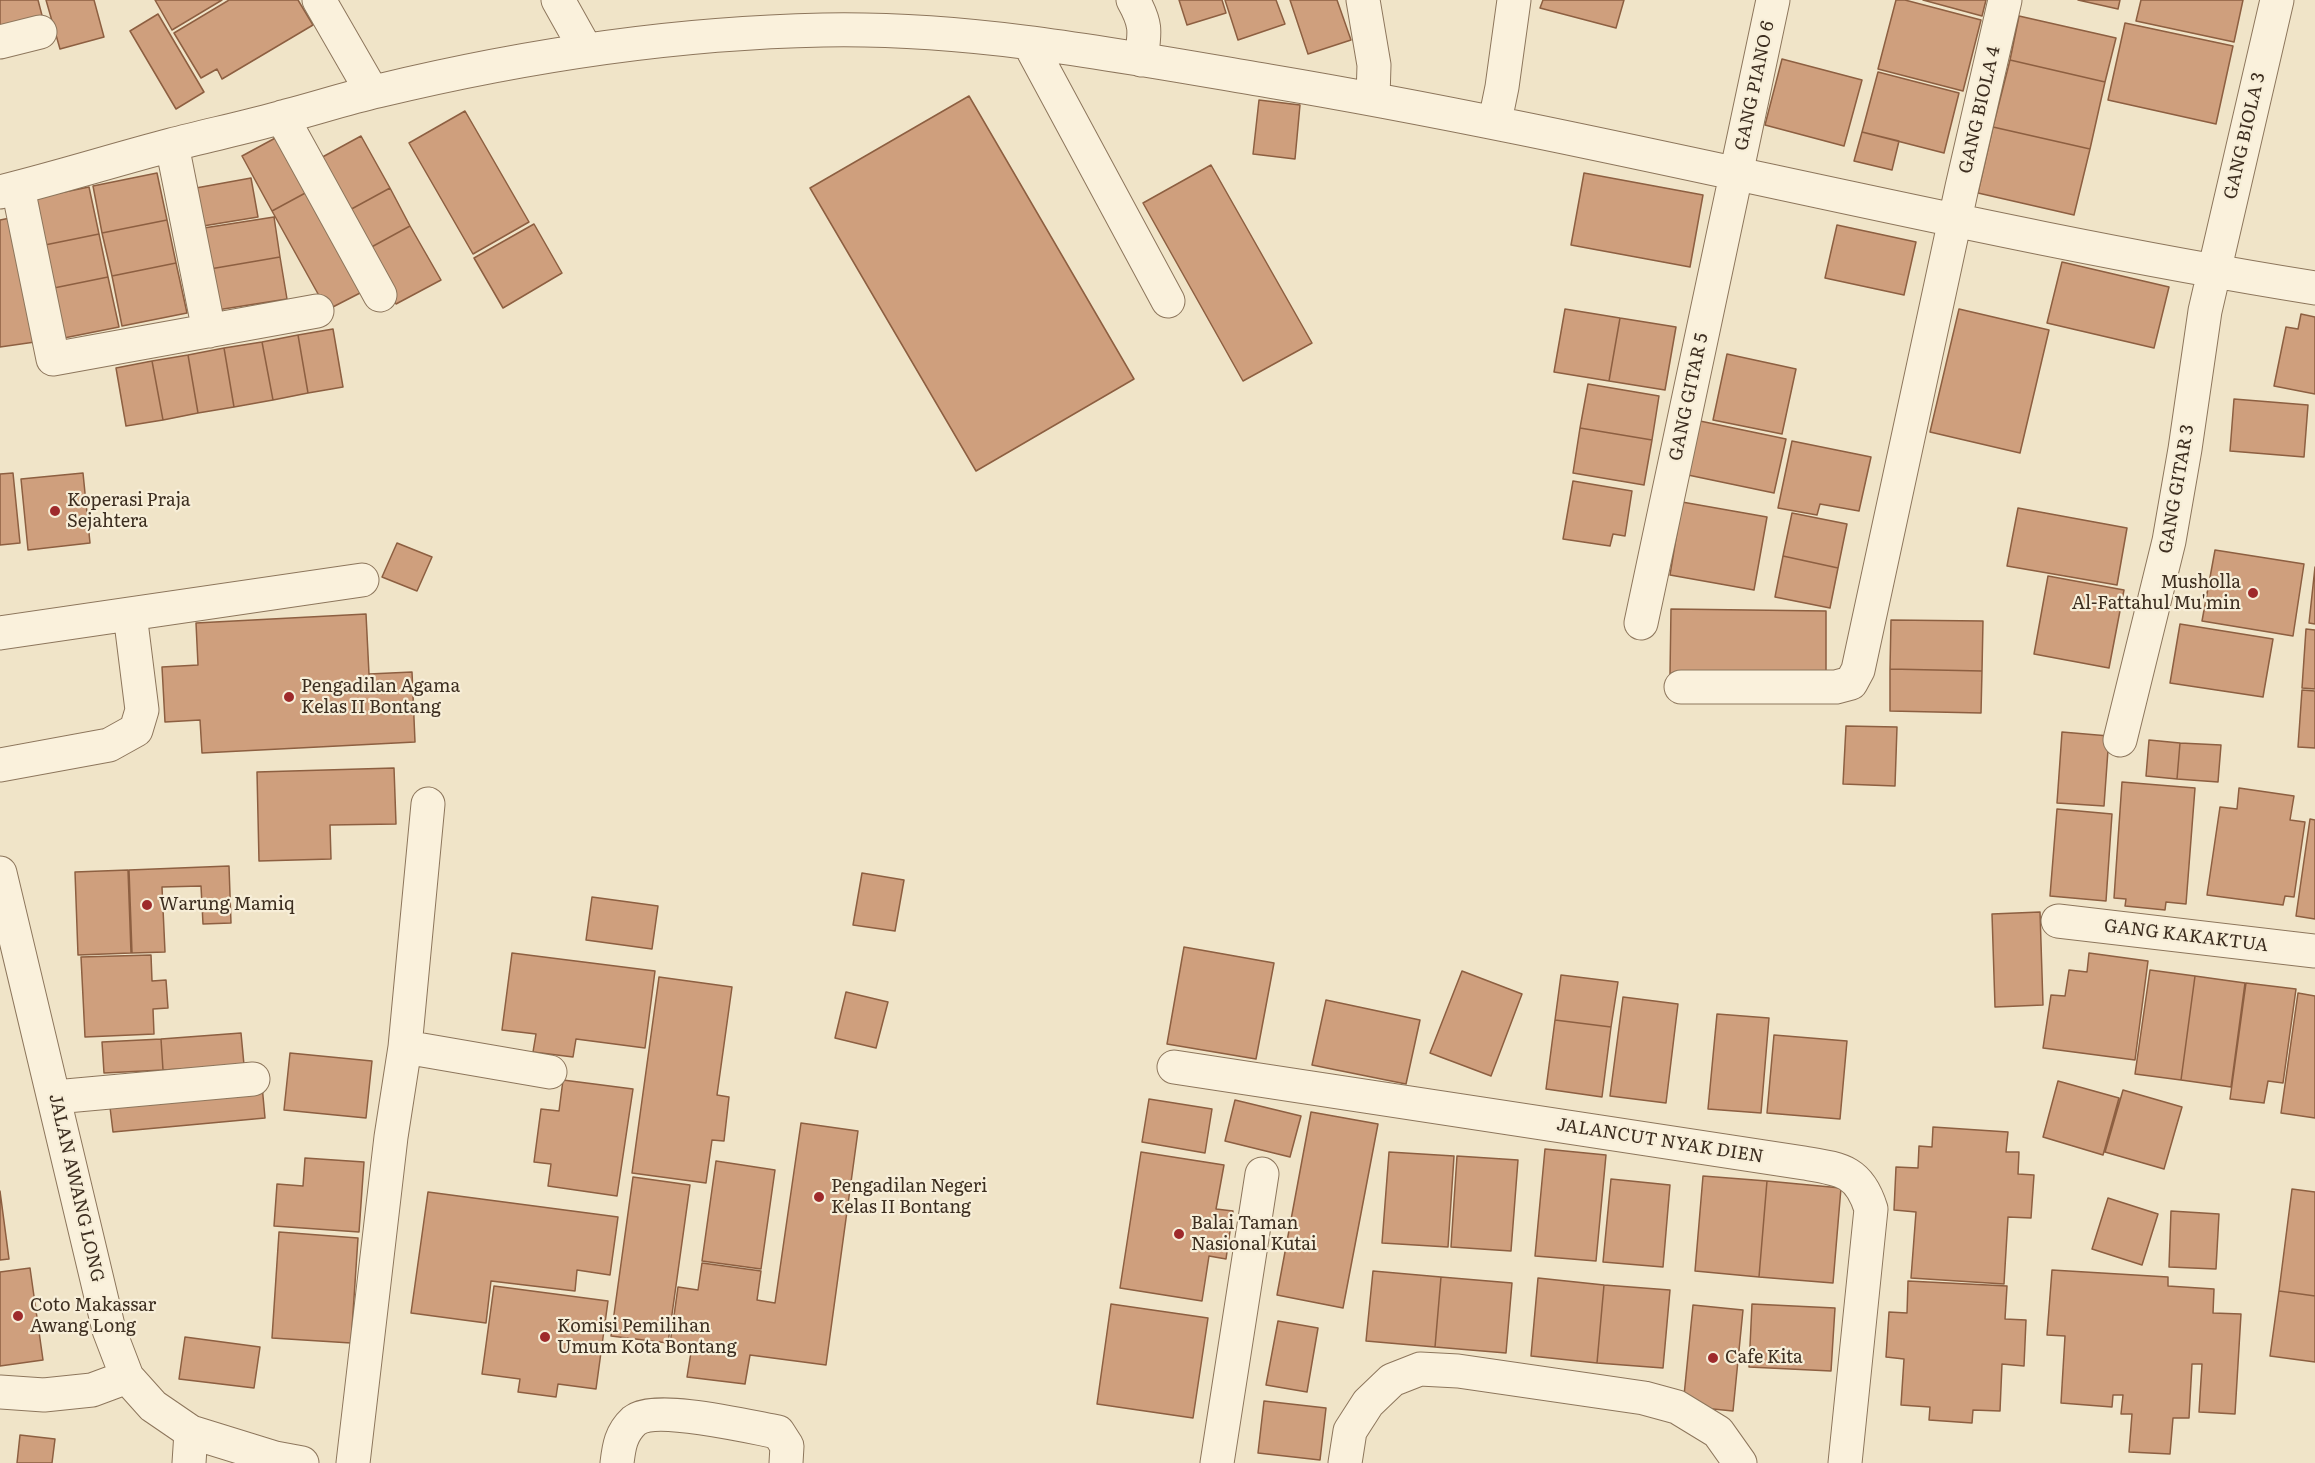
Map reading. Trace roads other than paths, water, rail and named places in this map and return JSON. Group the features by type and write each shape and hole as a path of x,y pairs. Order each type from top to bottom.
{"street":[{"path":"318,0 363,76"},
{"path":"1363,0 1374,83"},
{"path":"1498,106 1514,0"},
{"name":"GANG PIANO 6","path":"1741,151 1773,0"},
{"name":"GANG BIOLA 4","path":"1681,687 1836,687 1851,683 1858,670 1958,204 2005,0"},
{"name":"GANG BIOLA 3","path":"2217,254 2277,0"},
{"path":"317,311 53,359 9,190 282,117 363,76 464,71 571,22 613,45 727,34 827,30 960,35 1029,43 1141,29 1374,83 1741,151 1958,204 2217,254 2315,288"},
{"path":"0,42 40,32"},
{"path":"1029,43 1168,302"},
{"path":"282,117 380,295"},
{"path":"172,145 209,331"},
{"name":"GANG GITAR 5","path":"1641,622 1741,151"},
{"name":"GANG GITAR 3","path":"2120,740 2169,542 2205,311 2217,254"},
{"path":"0,633 362,580"},
{"path":"0,765 109,745 136,730 142,710 130,614"},
{"path":"352,1463 390,1149 405,1047 428,804"},
{"name":"JALAN AWANG LONG","path":"0,873 109,1329 127,1377 190,1448 302,1463"},
{"name":"GANG KAKAKTUA","path":"2058,921 2315,951"},
{"path":"405,1047 550,1072"},
{"name":"JALANCUT NYAK DIEN","path":"1174,1067 1804,1163 1840,1169 1857,1179 1867,1194 1871,1209 1845,1463"},
{"path":"55,1097 253,1078"},
{"path":"1217,1463 1262,1174"},
{"path":"1345,1463 1350,1431 1368,1403 1392,1380 1420,1370 1458,1371 1644,1398 1677,1407 1718,1432 1740,1463"},
{"path":"0,1392 44,1395 92,1390 127,1377"},
{"path":"617,1463 621,1436 636,1419 671,1414 777,1432 787,1446 786,1463"}],"place":[{"name":"Koperasi Praja Sejahtera","path":"55,511"},
{"name":"Musholla Al-Fattahul Mu'min","path":"2253,593"},
{"name":"Pengadilan Agama Kelas II Bontang","path":"289,697"},
{"name":"Warung Mamiq","path":"147,905"},
{"name":"Pengadilan Negeri Kelas II Bontang","path":"819,1197"},
{"name":"Balai Taman Nasional Kutai","path":"1179,1234"},
{"name":"Coto Makassar Awang Long","path":"18,1316"},
{"name":"Komisi Pemilihan Umum Kota Bontang","path":"545,1337"},
{"name":"Cafe Kita","path":"1713,1358"}]}
